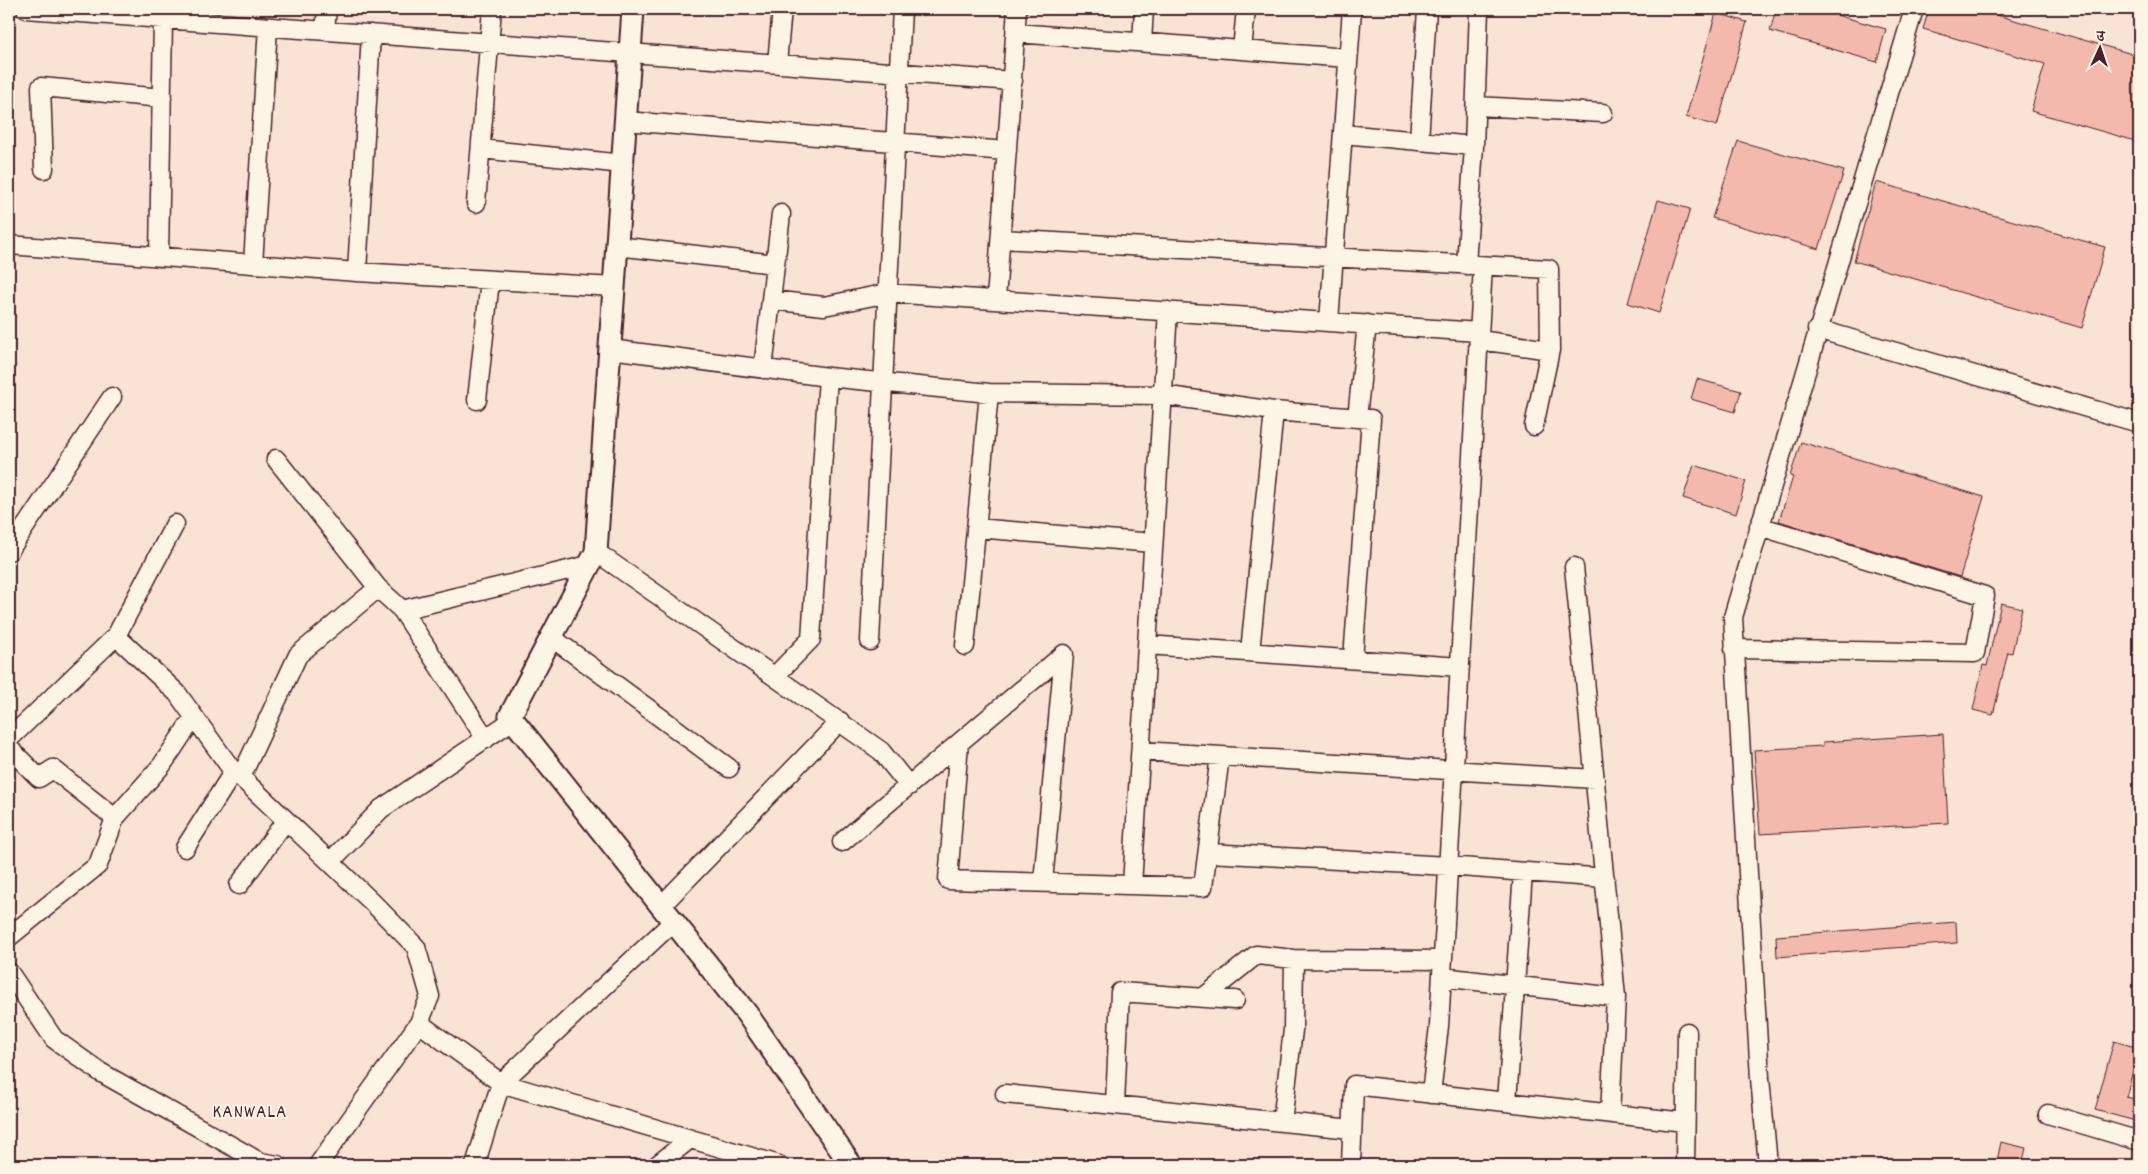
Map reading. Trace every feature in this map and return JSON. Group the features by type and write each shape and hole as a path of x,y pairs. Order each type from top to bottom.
{"street":[{"path":"28,9 122,12 163,19 229,16 268,26 1013,81"},
{"path":"325,30 328,9"},
{"path":"476,203 492,9"},
{"path":"633,9 610,349 592,558 510,716 747,1014 850,1165"},
{"path":"777,63 782,9"},
{"path":"870,641 902,9"},
{"path":"996,300 1017,9"},
{"path":"1142,42 1144,9"},
{"path":"1242,50 1246,9"},
{"path":"1329,322 1352,9"},
{"path":"1419,141 1427,9"},
{"path":"1466,265 1474,146 1479,9"},
{"path":"1768,1165 1760,1078 1733,617 1914,9"},
{"path":"160,256 163,19"},
{"path":"253,264 268,26"},
{"path":"1016,33 1348,58"},
{"path":"357,272 371,34"},
{"path":"44,169 41,87 162,98"},
{"path":"1476,106 1603,113"},
{"path":"626,121 1007,151"},
{"path":"1343,134 1474,146"},
{"path":"481,149 623,164"},
{"path":"763,368 781,214"},
{"path":"1001,239 1549,269 1550,350 1534,426"},
{"path":"9,245 357,272 614,287"},
{"path":"617,246 775,264"},
{"path":"1431,1094 1442,969 1483,266"},
{"path":"477,400 490,280"},
{"path":"771,300 824,306 888,293 1367,324 1479,336 1550,350"},
{"path":"1132,885 1168,311"},
{"path":"1357,418 1367,324"},
{"path":"1818,329 2139,423"},
{"path":"610,349 828,377 989,392 1162,395 1274,411 1371,419 1353,660"},
{"path":"776,676 811,639 828,377"},
{"path":"965,646 989,392"},
{"path":"9,551 112,397"},
{"path":"1250,652 1274,411"},
{"path":"276,459 378,588 402,610 486,739"},
{"path":"9,739 116,636 175,524"},
{"path":"1734,650 1976,653 1985,596 1759,526"},
{"path":"976,528 1154,543"},
{"path":"402,610 592,558 776,676 840,721 881,751 909,786"},
{"path":"1574,567 1616,997 1610,1114"},
{"path":"185,848 237,774 298,655 378,588"},
{"path":"116,636 177,693 237,774 416,947 430,996 419,1023 318,1165"},
{"path":"551,637 729,768"},
{"path":"1147,645 1460,667"},
{"path":"842,842 1064,654 1043,882"},
{"path":"9,937 98,865 115,818 162,765 194,717"},
{"path":"330,862 381,809 513,720"},
{"path":"475,1165 501,1083 667,914 840,721"},
{"path":"960,743 948,880 1203,887 1220,756"},
{"path":"9,748 39,778 53,769 115,818"},
{"path":"1141,751 1595,779"},
{"path":"239,885 286,820"},
{"path":"1208,853 1448,866 1605,878"},
{"path":"1507,1102 1523,872"},
{"path":"1204,997 1256,955 1442,969 1514,985 1616,997"},
{"path":"1282,1122 1293,1030 1294,959"},
{"path":"9,972 54,1039 100,1072 260,1162 278,1165"},
{"path":"1116,1105 1120,992 1235,1000"},
{"path":"419,1023 501,1083 779,1165"},
{"path":"1685,1165 1687,1032"},
{"path":"1351,1165 1354,1085 1685,1122"},
{"path":"1005,1094 1352,1129"},
{"path":"2048,1114 2139,1141"},
{"path":"658,1165 690,1139"}],"building":[{"path":"1776,9 1815,9 1886,29 1877,62 1770,31"},
{"path":"1929,9 1976,9 2139,56 2139,142 2031,111 2045,64 1923,29"},
{"path":"1716,13 1747,22 1717,126 1686,117"},
{"path":"1738,141 1844,171 1819,249 1712,218"},
{"path":"1876,182 2105,247 2082,328 1854,261"},
{"path":"1658,200 1690,209 1659,313 1628,303"},
{"path":"1697,379 1741,391 1735,412 1691,399"},
{"path":"1801,442 1984,497 1960,577 1779,521 1793,477 1790,476"},
{"path":"1694,465 1746,481 1736,514 1683,498"},
{"path":"2001,603 2022,608 2012,653 2008,652 1993,715 1973,710 1983,665 1987,666"},
{"path":"1943,734 1948,823 1760,834 1754,750 1823,746 1823,742"},
{"path":"1956,922 1957,943 1777,957 1776,936"},
{"path":"2114,1041 2139,1048 2126,1097 2139,1100 2139,1122 2095,1110"},
{"path":"2001,1142 2026,1148 2022,1165 1996,1165"}],"district":[{"name":"KANWALA","path":"250,1110"}]}
